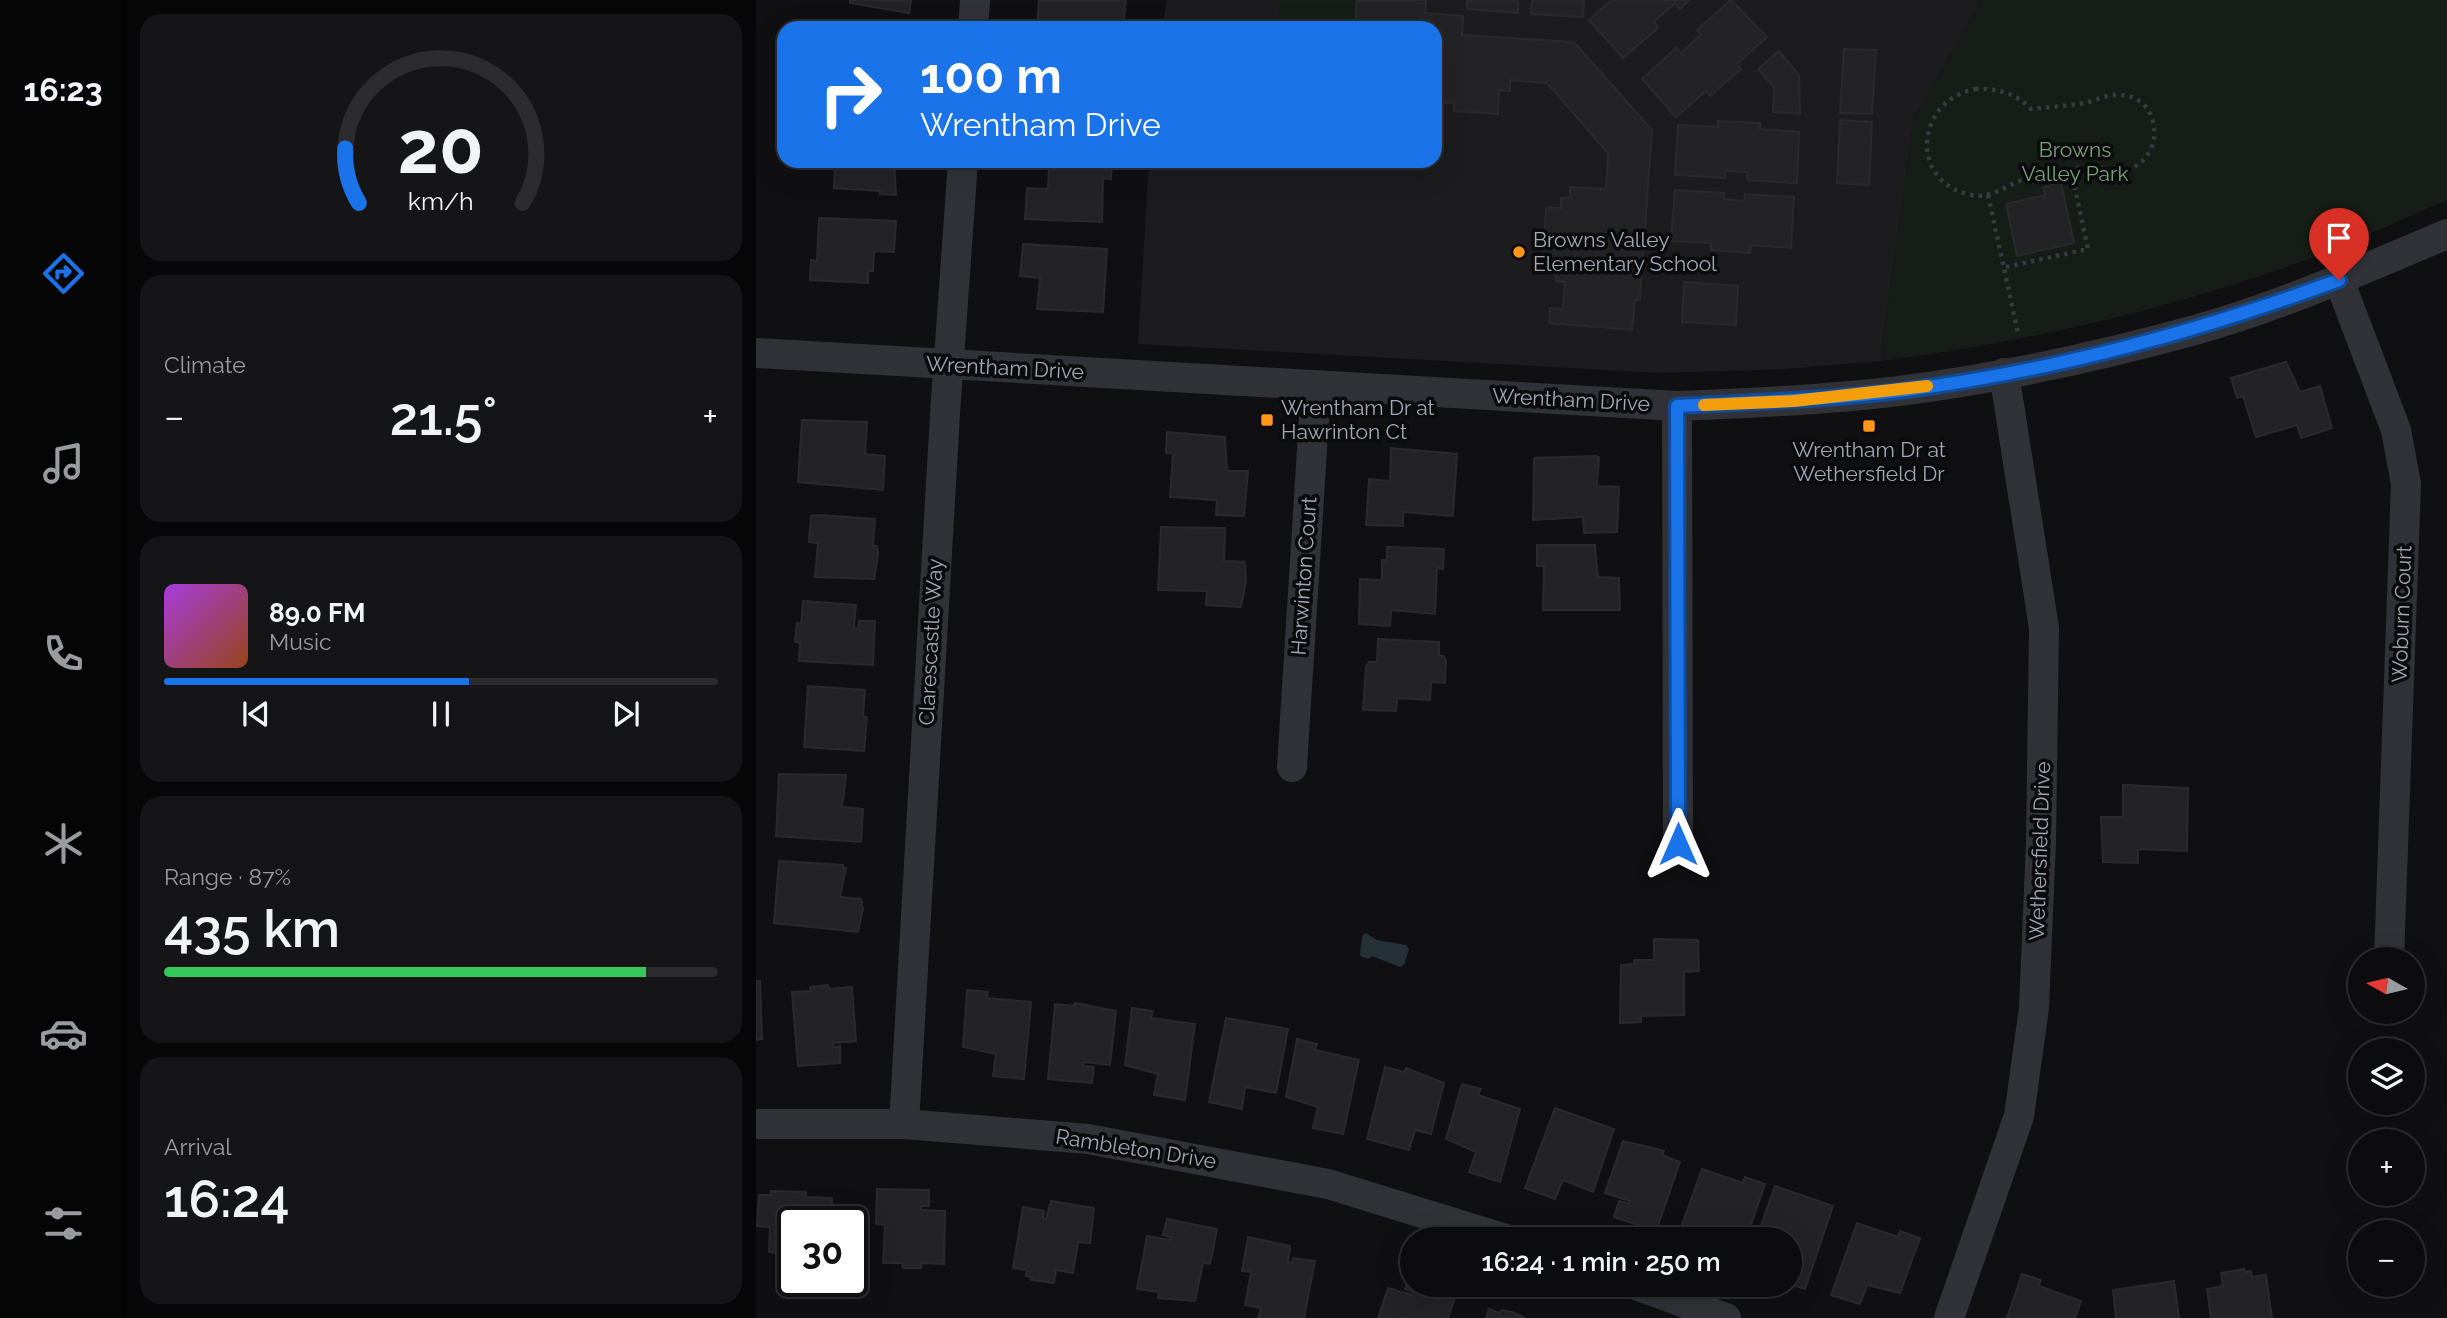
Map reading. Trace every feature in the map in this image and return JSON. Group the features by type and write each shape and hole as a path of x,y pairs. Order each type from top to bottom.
{"street":[{"path":"974,21 975,0"},
{"name":"Clarescastle Way","path":"904,1124 948,364 962,168"},
{"name":"Wrentham Drive","path":"756,353 1677,406 1867,394 2004,373 2194,330 2339,280 2447,234"},
{"name":"Woburn Court","path":"2339,280 2396,430 2406,484 2389,947"},
{"name":"Wethersfield Drive","path":"1949,1318 2019,1116 2034,1009 2041,841 2044,628 2004,373"},
{"name":"Harwinton Court","path":"1292,767 1316,386"},
{"path":"1677,406 1678,844"},
{"name":"Rambleton Drive","path":"756,1124 904,1124 1088,1139 1328,1184 1467,1227"},
{"path":"1669,1297 1726,1318"}],"path":[{"path":"1990,89 2005,92 2024,101 2031,109 2086,103 2116,95 2142,101 2151,112 2155,130 2153,146 2144,159 2132,167 2119,171 2089,166 2026,178 1988,195 1973,196 1940,180 1927,154 1933,117 1942,104 1962,91 1990,89"},
{"path":"2006,267 2088,248 2071,170"},
{"path":"1988,195 2006,267 2018,333"}],"shaded area":[{"name":"Browns Valley Elementary School","path":"1167,0 1982,0 1914,118 1882,344 1882,361 1785,369 1659,373 1138,344 1149,168 1442,168 1442,21 1163,21"},
{"path":"1366,933 1377,940 1406,945 1409,949 1404,965 1400,967 1372,956 1368,959 1360,956 1362,936"}],"green space":[{"path":"1276,0 1357,0 1356,21 1280,21"},
{"name":"Browns Valley Park","path":"1982,0 2447,0 2447,200 2314,257 2245,281 2143,311 1987,345 1882,361 1882,344 1914,118"}],"building":[{"path":"850,0 911,0 909,13 850,3"},
{"path":"1039,0 1126,0 1124,21 1038,21"},
{"path":"1357,0 1426,0 1425,13 1463,16 1462,35 1574,42 1652,130 1640,300 1635,300 1632,330 1549,323 1550,308 1563,309 1565,282 1556,281 1556,271 1542,270 1546,208 1561,208 1561,198 1570,198 1570,187 1606,189 1608,153 1547,83 1510,80 1510,91 1499,90 1498,114 1454,111 1454,103 1442,102 1442,21 1356,21"},
{"path":"1467,0 1518,0 1518,13 1467,9"},
{"path":"1532,0 1584,0 1583,17 1531,14"},
{"path":"1611,0 1689,0 1680,9 1675,3 1654,22 1658,28 1623,58 1589,20"},
{"path":"1731,0 1767,37 1737,64 1741,69 1710,96 1706,91 1676,117 1642,79 1676,48 1681,53 1701,35 1697,30"},
{"path":"1844,49 1876,50 1872,114 1840,113"},
{"path":"1779,51 1799,75 1800,114 1773,112 1774,87 1758,69"},
{"path":"1840,120 1872,122 1869,185 1837,183"},
{"path":"1718,121 1760,123 1760,129 1799,132 1797,183 1747,180 1747,172 1725,171 1725,178 1675,175 1678,125 1718,127"},
{"path":"835,168 894,168 896,195 880,194 880,191 834,188"},
{"path":"1112,168 1111,179 1103,178 1102,222 1025,219 1027,188 1048,189 1049,169"},
{"path":"2061,183 2074,243 2017,256 2006,204 2045,195 2043,187"},
{"path":"1675,190 1725,193 1724,199 1744,201 1745,194 1794,197 1791,248 1751,245 1750,253 1711,250 1711,243 1671,241"},
{"path":"819,218 896,221 894,252 874,251 873,271 868,271 868,283 810,280 811,260 817,261"},
{"path":"1023,244 1107,249 1103,312 1037,309 1040,278 1020,276"},
{"path":"1684,282 1738,286 1736,325 1682,322"},
{"path":"2286,362 2300,392 2320,386 2332,428 2301,438 2297,425 2256,437 2243,396 2237,398 2231,378"},
{"path":"802,420 867,422 865,454 885,456 883,490 798,482"},
{"path":"1167,432 1225,437 1227,471 1248,471 1244,516 1216,515 1217,500 1170,497 1173,453 1166,453"},
{"path":"1391,448 1457,454 1453,516 1403,512 1403,526 1366,525 1369,479 1390,481"},
{"path":"1599,457 1597,486 1619,487 1617,532 1584,533 1583,517 1533,520 1534,458"},
{"path":"811,516 875,519 873,546 877,546 878,555 874,579 815,577 818,543 809,542"},
{"path":"1161,527 1225,528 1224,561 1245,562 1246,582 1241,607 1206,605 1207,591 1158,590"},
{"path":"1537,545 1595,545 1598,577 1619,578 1620,610 1543,610 1544,566 1537,566"},
{"path":"1387,547 1444,549 1443,569 1437,568 1435,614 1391,610 1390,626 1359,624 1360,579 1382,580 1382,560 1387,560"},
{"path":"803,601 856,605 854,628 858,629 859,621 875,621 873,665 799,661 800,642 795,642 797,623 801,624"},
{"path":"1378,639 1439,642 1439,655 1444,656 1446,661 1445,683 1431,682 1430,700 1397,698 1396,711 1363,710 1366,666 1369,662 1377,662"},
{"path":"808,686 865,690 863,716 867,717 864,751 804,747"},
{"path":"779,774 846,775 842,807 863,809 861,842 776,836"},
{"path":"2123,785 2188,788 2187,851 2138,849 2138,863 2103,862 2101,817 2123,817"},
{"path":"779,861 843,865 843,869 846,868 840,897 861,899 863,909 858,932 774,923"},
{"path":"1654,939 1698,940 1699,971 1684,972 1684,1015 1641,1016 1641,1022 1620,1023 1621,965 1635,964 1634,960 1654,960"},
{"path":"756,981 760,981 762,1039 756,1040"},
{"path":"828,985 829,989 852,987 856,1041 833,1043 834,1048 840,1046 840,1063 798,1066 792,992 811,991 810,987"},
{"path":"967,990 988,992 987,998 1031,1002 1024,1079 993,1076 996,1054 963,1047"},
{"path":"1075,1003 1116,1011 1110,1065 1084,1062 1083,1066 1094,1067 1092,1083 1048,1079 1055,1004 1074,1006"},
{"path":"1132,1008 1153,1011 1151,1018 1195,1024 1185,1100 1154,1095 1158,1074 1125,1065"},
{"path":"1226,1018 1288,1029 1276,1093 1245,1087 1242,1109 1209,1102"},
{"path":"1297,1039 1317,1044 1315,1050 1359,1060 1343,1134 1313,1128 1318,1107 1286,1097"},
{"path":"1385,1067 1404,1072 1406,1068 1444,1083 1431,1134 1415,1130 1409,1150 1367,1139"},
{"path":"1462,1084 1481,1089 1478,1095 1520,1109 1500,1182 1469,1172 1476,1152 1446,1139"},
{"path":"1555,1108 1614,1129 1593,1192 1563,1180 1555,1199 1525,1188"},
{"path":"1623,1141 1664,1151 1662,1155 1680,1162 1657,1227 1644,1227 1614,1217 1619,1201 1629,1204 1630,1201 1605,1193"},
{"path":"1702,1169 1743,1183 1745,1177 1765,1184 1750,1227 1681,1227"},
{"path":"1775,1186 1833,1206 1805,1289 1802,1288 1802,1227 1760,1227"},
{"path":"877,1189 929,1190 929,1206 921,1206 921,1210 945,1211 944,1264 921,1263 921,1268 903,1268 902,1263 883,1263 885,1225 876,1224"},
{"path":"771,1191 806,1192 806,1197 832,1198 832,1206 777,1206 777,1253 769,1252 770,1227 757,1226 759,1195 771,1195"},
{"path":"1051,1201 1094,1208 1090,1243 1078,1242 1073,1273 1056,1270 1054,1283 1031,1280 1032,1277 1026,1276 1027,1270 1013,1268 1023,1207 1044,1211 1043,1218 1046,1219"},
{"path":"1167,1219 1217,1229 1210,1264 1203,1263 1195,1301 1158,1298 1159,1292 1137,1289 1147,1236 1170,1240 1171,1237 1163,1235"},
{"path":"1857,1223 1898,1237 1900,1231 1920,1238 1900,1293 1867,1285 1860,1304 1831,1295"},
{"path":"1248,1237 1290,1246 1288,1262 1292,1263 1293,1258 1315,1261 1304,1318 1258,1318 1261,1308 1245,1305 1251,1272 1242,1271"},
{"path":"2244,1269 2245,1272 2251,1271 2252,1277 2266,1275 2272,1318 2211,1318 2207,1289 2223,1286 2221,1273"},
{"path":"2022,1274 2041,1280 2039,1286 2081,1301 2075,1318 2007,1318"},
{"path":"2174,1281 2179,1318 2116,1318 2113,1290"},
{"path":"1388,1288 1400,1292 1400,1297 1455,1297 1448,1318 1378,1318"},
{"path":"1489,1309 1500,1313 1502,1310 1512,1312 1525,1318 1486,1318"}],"slow traffic":[{"path":"1704,405 1794,401 1902,391 1927,386"}],"place":[{"name":"Browns Valley Elementary School","path":"1519,252"},
{"name":"Wrentham Dr at Hawrinton Ct","path":"1267,420"},
{"name":"Wrentham Dr at Wethersfield Dr","path":"1869,426"}],"route":[{"path":"1678,844 1675,517 1677,406 1794,401 1902,391 2004,373 2194,330 2339,280"}]}
